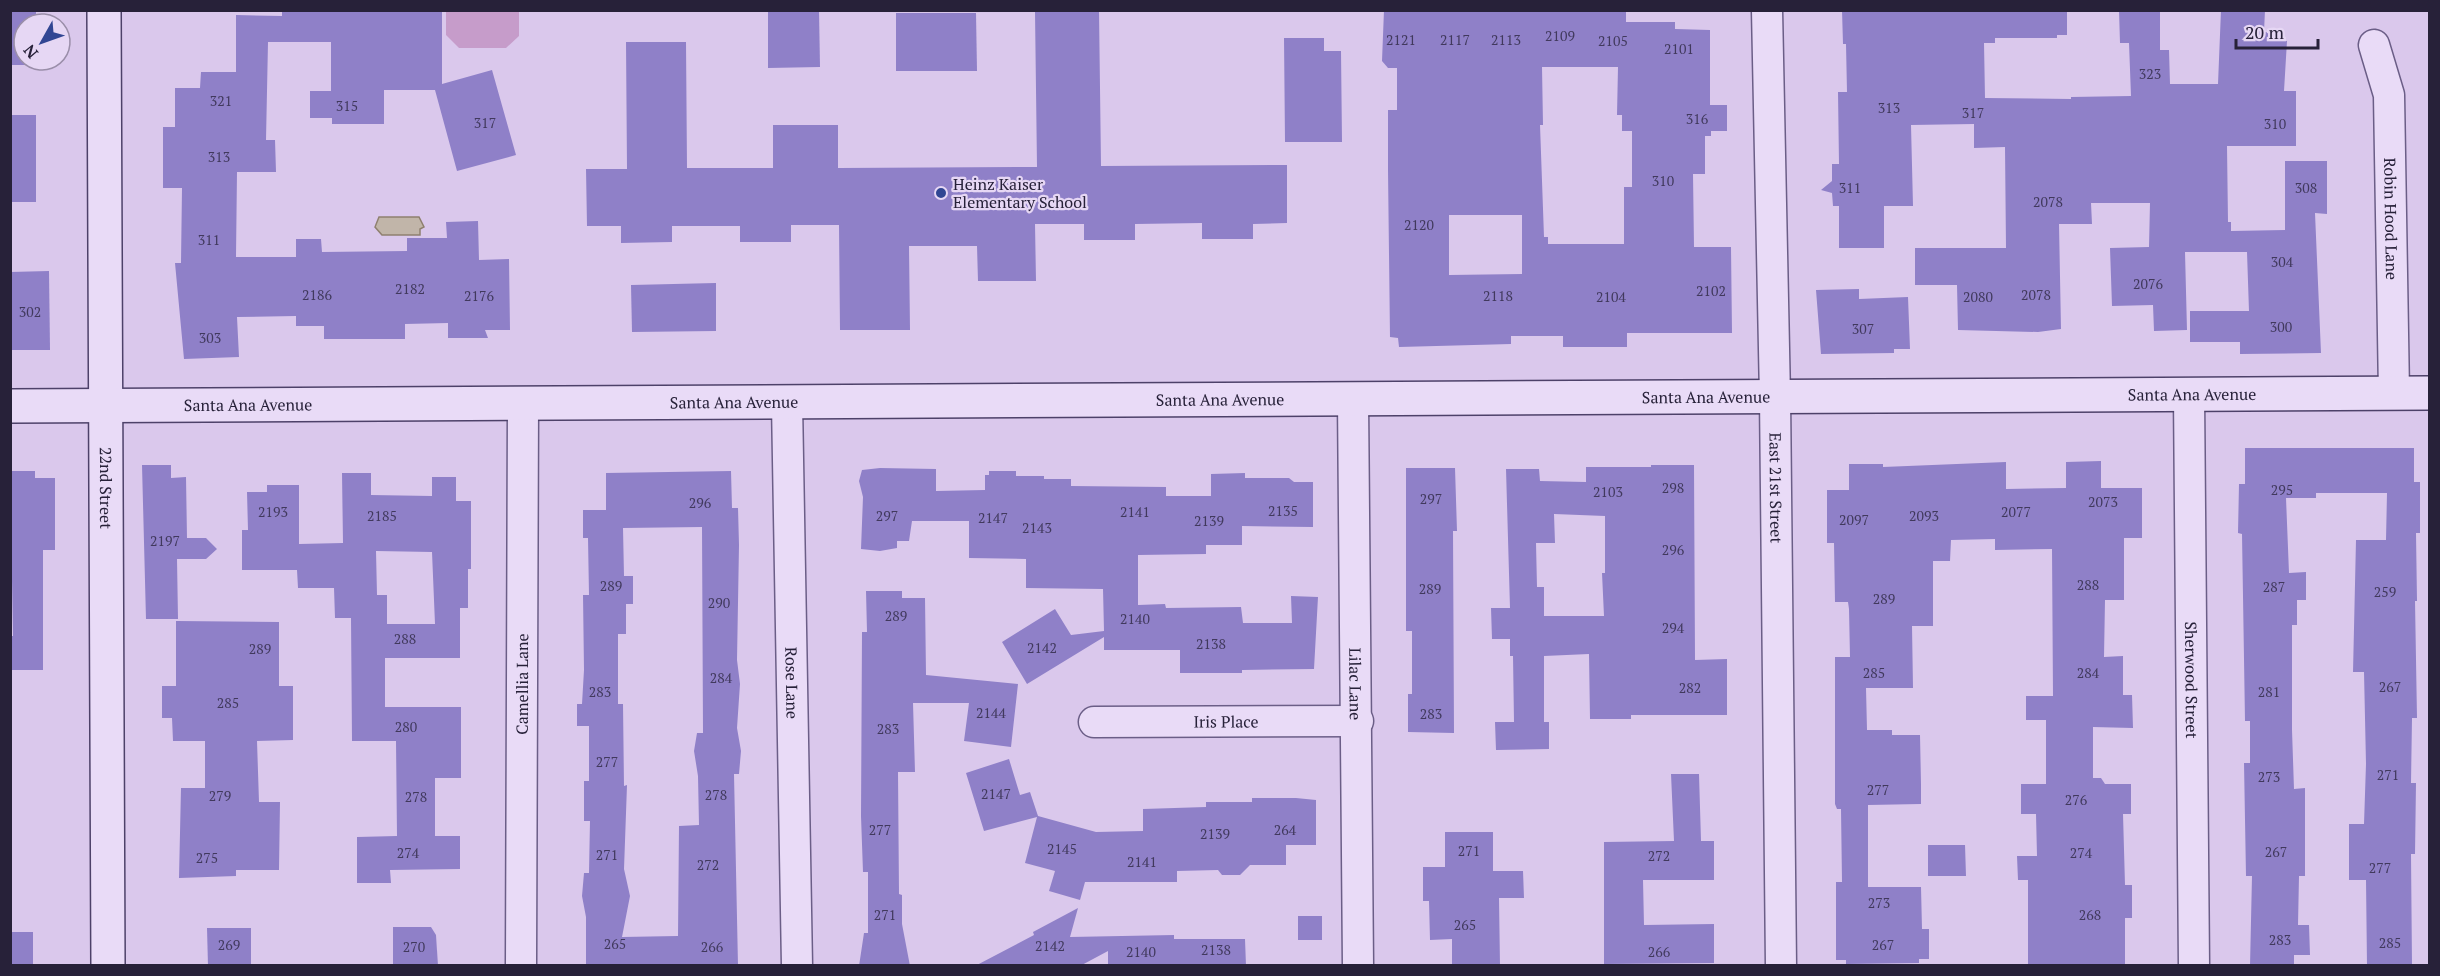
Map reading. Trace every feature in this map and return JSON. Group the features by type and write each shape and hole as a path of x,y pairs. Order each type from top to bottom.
{"street":[{"name":"22nd Street","path":"104,10 108,966"},
{"name":"East 21st Street","path":"1767,10 1775,397 1781,966"},
{"name":"Robin Hood Lane","path":"2374,45 2389,95 2394,393"},
{"name":"Santa Ana Avenue","path":"10,406 2430,393"},
{"name":"Sherwood Street","path":"2189,395 2194,966"},
{"name":"Lilac Lane","path":"1353,400 1358,721 1358,966"},
{"name":"Rose Lane","path":"787,403 797,966"},
{"name":"Camellia Lane","path":"522,966 523,404"},
{"name":"Iris Place","path":"1094,722 1358,721"}],"shaded area":[{"path":"446,11 519,11 519,36 506,48 459,48 446,35"},
{"path":"379,217 419,217 424,227 420,229 420,235 382,235 375,227"}],"building":[{"path":"10,10 36,10 36,12 12,12 12,65 10,65"},
{"path":"282,10 442,11 442,84 492,70 516,155 457,171 435,90 384,90 384,124 332,124 332,118 310,118 310,91 331,91 331,42 268,42 266,140 275,140 276,172 237,172 236,257 296,257 296,239 321,239 322,252 407,251 407,238 447,238 446,222 478,221 479,260 509,259 510,330 485,330 488,338 448,338 448,323 405,324 405,339 324,339 324,326 296,326 296,316 237,317 239,357 184,359 175,263 181,263 182,188 163,188 163,127 175,127 175,88 200,88 201,72 236,72 236,15 282,16"},
{"path":"768,10 819,10 820,67 768,68"},
{"path":"1099,10 1101,166 1287,165 1287,223 1253,224 1253,239 1202,239 1202,223 1135,224 1135,240 1084,240 1084,224 1035,224 1036,281 978,281 977,246 909,246 910,330 840,330 839,225 791,225 791,242 740,242 740,226 672,226 672,242 621,243 621,226 587,226 586,169 627,169 626,42 686,42 687,168 773,168 773,125 838,125 838,168 1037,167 1035,12"},
{"path":"1384,10 1626,10 1626,22 1675,22 1675,29 1710,30 1710,105 1727,105 1727,131 1711,131 1711,136 1705,136 1705,174 1693,174 1694,247 1731,247 1732,333 1627,333 1627,347 1563,347 1563,336 1511,336 1511,344 1399,347 1398,338 1390,337 1388,170 1388,110 1397,110 1397,68 1388,68 1382,61","holes":["1542,67 1618,67 1617,115 1622,115 1622,131 1632,131 1632,187 1624,187 1624,244 1548,244 1548,237 1544,237 1540,125 1543,125","1449,215 1522,215 1522,274 1449,275"]},
{"path":"1842,10 2067,10 2067,35 2057,35 2057,38 1995,38 1995,43 1984,43 1985,98 2071,99 2071,97 2131,96 2129,43 2120,43 2119,10 2160,10 2160,50 2169,50 2170,84 2218,84 2221,10 2265,10 2264,32 2273,32 2273,40 2287,41 2284,91 2296,91 2296,146 2227,146 2228,222 2231,222 2231,231 2285,230 2285,161 2327,161 2327,214 2315,213 2321,353 2240,354 2240,342 2190,342 2190,311 2249,311 2247,252 2185,252 2187,330 2154,331 2153,305 2112,306 2110,248 2149,247 2150,203 2091,203 2092,224 2059,224 2061,329 2038,332 1958,330 1957,285 1915,285 1915,248 2006,248 2005,147 1974,148 1974,124 1911,125 1913,206 1884,206 1884,248 1839,248 1839,206 1833,206 1832,193 1821,190 1832,181 1832,164 1839,164 1838,92 1847,92 1846,44 1843,44"},
{"path":"896,13 976,13 977,71 896,71"},
{"path":"1284,38 1324,38 1324,51 1341,51 1342,142 1285,142"},
{"path":"10,115 36,115 36,202 10,202"},
{"path":"49,271 50,350 10,350 10,272"},
{"path":"716,283 716,331 632,332 631,285"},
{"path":"1859,289 1859,299 1908,297 1910,349 1894,349 1894,353 1821,354 1816,290"},
{"path":"2245,448 2414,448 2414,482 2420,482 2420,533 2416,533 2417,718 2412,718 2411,783 2416,783 2415,854 2411,854 2412,966 2367,966 2366,880 2349,880 2349,824 2364,824 2366,764 2364,672 2353,672 2356,540 2386,540 2387,493 2316,493 2316,498 2286,498 2289,573 2306,572 2306,600 2297,600 2297,625 2292,625 2292,730 2294,789 2305,788 2305,876 2299,876 2298,925 2309,925 2310,955 2294,955 2294,966 2250,966 2252,876 2246,876 2244,763 2250,763 2250,721 2245,721 2242,534 2238,533 2239,484 2245,484"},
{"path":"2101,461 2101,488 2142,488 2142,538 2124,538 2124,600 2105,600 2104,657 2123,656 2123,695 2132,695 2133,728 2093,727 2093,778 2101,778 2105,784 2131,784 2131,814 2123,814 2125,885 2132,885 2132,918 2125,918 2125,966 2028,966 2028,880 2018,880 2017,856 2037,856 2036,814 2021,814 2021,784 2046,784 2046,720 2026,720 2026,696 2053,696 2052,549 1995,550 1995,539 1951,540 1950,561 1933,561 1933,626 1912,626 1913,688 1866,688 1867,730 1892,730 1892,735 1920,735 1921,784 1921,804 1868,805 1868,887 1921,887 1922,929 1929,929 1929,959 1919,959 1919,963 1846,964 1846,960 1836,960 1836,882 1842,882 1841,809 1837,809 1835,804 1835,657 1850,657 1848,602 1835,602 1834,543 1827,543 1827,490 1849,490 1849,464 1883,464 1883,467 2006,462 2006,489 2066,488 2066,462"},
{"path":"142,465 171,465 171,478 186,477 187,538 206,538 217,549 206,559 177,559 178,619 146,619"},
{"path":"1651,465 1694,465 1695,660 1727,659 1727,715 1631,715 1631,719 1590,719 1589,654 1544,656 1544,722 1549,722 1549,749 1496,750 1495,722 1514,722 1513,656 1510,656 1510,639 1492,639 1491,608 1510,608 1506,469 1539,469 1540,481 1586,482 1586,467 1651,467","holes":["1554,514 1605,516 1605,573 1602,573 1604,616 1544,616 1544,587 1537,587 1536,543 1555,543"]},
{"path":"1406,468 1455,468 1457,531 1453,531 1454,733 1408,732 1408,694 1412,694 1412,631 1406,631"},
{"path":"936,469 936,491 985,490 985,475 989,475 989,471 1016,471 1016,476 1044,476 1044,479 1071,479 1071,486 1166,487 1166,496 1211,496 1211,474 1245,473 1245,478 1289,478 1294,482 1313,482 1313,527 1242,526 1242,545 1206,545 1206,554 1138,555 1138,605 1165,604 1166,608 1241,607 1243,623 1292,623 1291,596 1318,597 1314,669 1242,670 1242,673 1180,673 1180,650 1104,650 1104,637 1027,684 1002,642 1055,609 1071,635 1104,631 1103,589 1026,588 1026,559 969,558 969,521 912,521 909,541 897,541 897,548 880,551 861,549 863,497 859,481 862,470"},
{"path":"10,471 35,471 35,478 55,478 55,550 43,550 43,670 10,670 10,636 13,636"},
{"path":"731,471 732,508 738,508 739,545 737,660 740,684 737,728 741,751 739,774 734,774 738,966 586,966 586,917 582,896 584,873 589,873 590,821 584,821 584,781 589,781 589,726 577,726 577,704 582,704 584,670 583,595 589,595 588,538 583,538 583,510 606,510 606,473","holes":["702,527 703,733 697,733 694,751 698,776 699,825 679,826 678,936 622,937 630,896 624,869 627,785 624,786 623,704 618,704 618,634 626,634 626,604 633,604 633,576 624,576 623,528"]},
{"path":"342,473 371,473 371,495 432,496 432,477 456,477 456,501 471,501 471,569 468,569 468,608 460,608 460,658 385,658 385,707 461,707 461,778 435,778 435,836 460,836 460,869 390,870 391,883 357,883 357,837 397,836 396,741 352,741 351,618 335,618 334,588 298,588 297,570 242,570 242,530 248,530 247,492 267,492 267,485 299,485 299,544 343,543","holes":["376,551 432,552 435,624 387,624 387,595 377,595"]},
{"path":"866,591 902,591 902,598 925,598 926,675 1018,684 1011,747 964,741 969,703 913,703 915,772 898,772 899,894 902,895 902,924 910,966 859,966 864,933 868,933 868,872 863,872 861,816 862,632 867,632"},
{"path":"176,621 279,622 279,686 293,686 293,740 257,741 259,802 280,802 279,870 236,870 236,876 179,878 181,788 205,788 205,741 173,741 172,718 162,718 162,686 176,686"},
{"path":"1009,759 1020,795 1030,792 1038,816 1096,832 1143,831 1143,809 1206,807 1206,802 1252,802 1252,798 1316,800 1316,845 1286,845 1286,865 1250,865 1240,875 1222,875 1218,870 1177,871 1177,882 1085,882 1080,900 1049,891 1055,871 1025,863 1037,817 984,831 966,773"},
{"path":"1671,774 1699,774 1701,841 1714,841 1714,880 1643,880 1644,925 1714,924 1714,963 1604,964 1604,842 1674,841"},
{"path":"1445,832 1493,832 1493,871 1523,871 1524,898 1499,898 1500,966 1452,966 1452,939 1430,940 1429,901 1423,901 1423,867 1445,867"},
{"path":"1928,845 1965,845 1966,876 1928,876"},
{"path":"1078,908 1070,937 1174,935 1174,939 1245,939 1246,966 1108,966 1108,951 1080,966 975,966 1034,935 1033,932"},
{"path":"1298,916 1322,916 1322,940 1298,940"},
{"path":"393,927 431,927 436,935 438,966 393,966"},
{"path":"207,928 251,928 251,966 208,966"},
{"path":"10,932 33,932 33,964 10,964"}],"place":[{"name":"Heinz Kaiser Elementary School","path":"941,193"}]}
